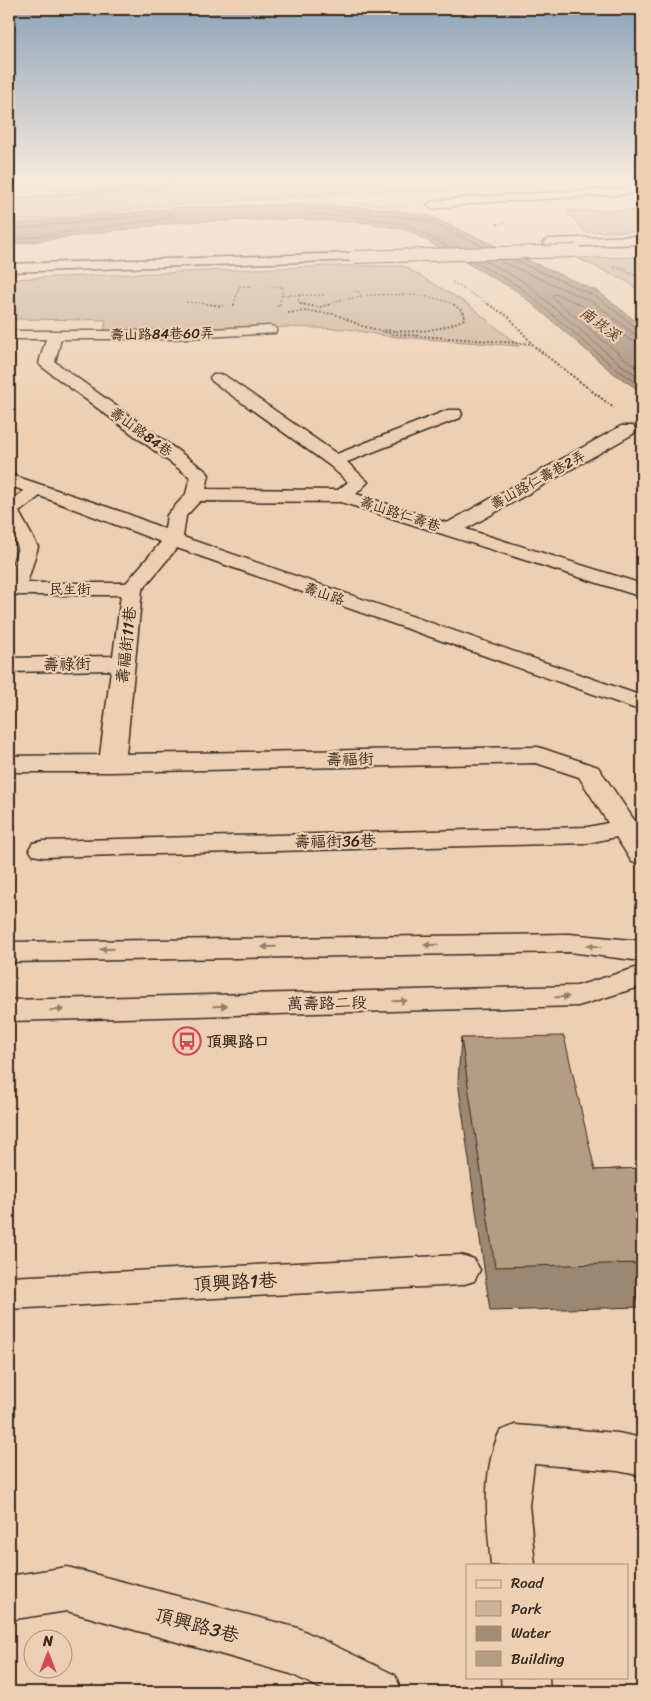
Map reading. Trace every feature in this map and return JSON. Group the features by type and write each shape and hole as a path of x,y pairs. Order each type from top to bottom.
{"main road":[{"path":"9,259 44,258"},
{"path":"9,268 229,258"},
{"name":"壽山路84巷60弄","path":"9,334 55,336 216,334 270,330"},
{"name":"壽山路84巷","path":"55,336 47,363 200,474 195,495"},
{"name":"壽山路仁壽巷","path":"218,378 336,461 359,482 343,496"},
{"path":"336,461 454,414"},
{"name":"壽山路仁壽巷2弄","path":"449,530 627,430"},
{"name":"壽山路","path":"9,478 203,552 642,704"},
{"path":"12,590 17,553 28,547 9,511 38,489"},
{"path":"172,540 177,515 195,495 343,496"},
{"name":"壽山路仁壽巷","path":"343,496 642,591"},
{"name":"壽福街11巷","path":"112,764 132,590 172,540"},
{"path":"620,584 642,569"},
{"name":"民生街","path":"12,590 132,590"},
{"name":"壽祿街","path":"9,665 125,663"},
{"name":"壽福街","path":"9,764 112,764 538,755 589,772 626,827 642,856"},
{"name":"壽福街36巷","path":"43,849 588,835 626,827"},
{"path":"9,952 569,943 642,951"},
{"name":"萬壽路二段","path":"9,1011 578,996 642,976"},
{"name":"頂興路1巷","path":"9,1294 461,1270"},
{"path":"513,1564 507,1505 515,1444 618,1452 642,1457"},
{"name":"頂興路3巷","path":"9,1598 67,1589 298,1652 378,1692"},
{"path":"524,1678 526,1692"}],"path":[{"path":"607,264 642,278"},
{"path":"446,278 509,317 533,344 616,410"},
{"path":"186,302 201,305 236,306 240,286 283,287 280,306 271,306"},
{"path":"300,295 298,302 301,305 320,307 328,306 339,300 362,297 359,292 354,291"},
{"path":"282,295 324,296"},
{"path":"366,296 415,296 446,300 465,314 464,319 456,324 432,330 405,332 374,329"},
{"path":"283,314 325,312 374,329 407,335 533,344"}],"green space":[{"path":"578,258 642,258 642,294 628,282"},
{"path":"330,266 404,266 469,305 519,346 386,336 347,329 287,327 192,332 104,331 106,320 9,319 9,279"}],"water":[{"name":"南崁溪","path":"458,258 524,258 599,292 642,326 642,392 613,373 517,291"}],"building":[{"path":"564,1036 595,1170 642,1168 642,1263 495,1267 461,1038"}],"place":[{"name":"頂興路口","path":"187,1041"}]}
